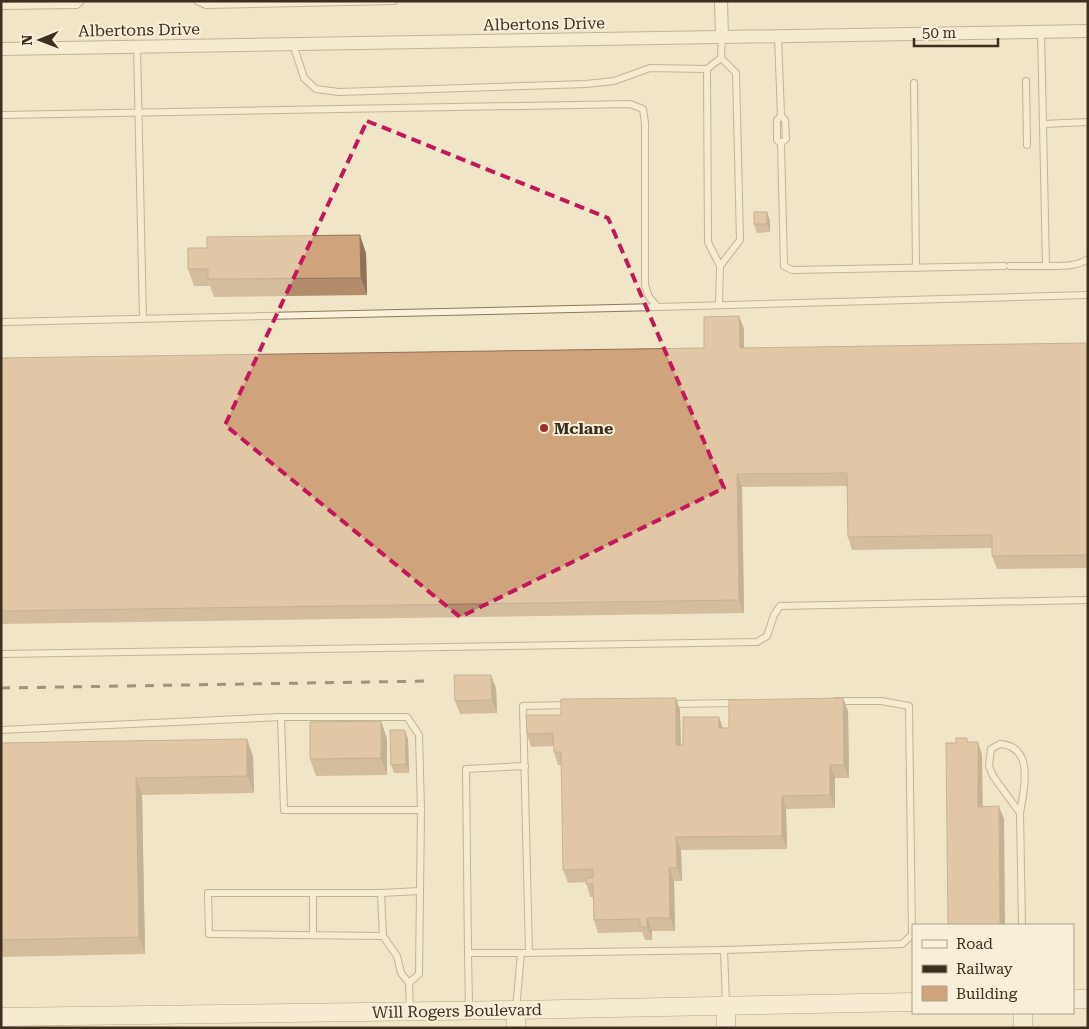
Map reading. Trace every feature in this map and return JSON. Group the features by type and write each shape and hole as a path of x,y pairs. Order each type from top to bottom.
{"main road":[{"path":"1074,999 1088,999"},
{"name":"Will Rogers Boulevard","path":"1,1017 410,1020 469,1011 912,1002"},
{"path":"726,1006 726,1028"},
{"path":"516,1010 516,1028"},
{"path":"1023,1014 1023,1028"}],"street":[{"path":"721,1 722,37"},
{"name":"Albertons Drive","path":"1,49 1088,31"}],"lane":[{"path":"1,6 77,5 81,1"},
{"path":"197,1 206,5 394,1"},
{"path":"1041,32 1046,266"},
{"path":"778,36 781,116 777,120 778,140 781,143 784,266 792,270 1062,266 1083,262 1088,259"},
{"path":"294,44 304,78 316,89 339,92 586,84 614,80 650,68 707,70 721,58 722,37"},
{"path":"137,46 143,319"},
{"path":"720,266 740,240 736,73 721,58"},
{"path":"707,70 708,242 720,266 719,305"},
{"path":"1026,80 1027,145"},
{"path":"914,83 916,268"},
{"path":"1,115 630,104 643,109 645,123 645,286 650,297 658,307"},
{"path":"1043,124 1088,122"},
{"path":"1,322 1088,295"},
{"path":"1,654 757,642 767,636 774,614 780,606 1088,600"},
{"path":"468,953 724,950 902,944 912,935 909,706 881,701 831,701"},
{"path":"662,704 742,703"},
{"path":"529,953 524,706 573,705"},
{"path":"281,717 284,810 421,810"},
{"path":"1,730 281,717 407,717 419,735 421,810 419,974 409,983"},
{"path":"1020,812 992,776 989,766 991,749 1000,744 1016,749 1021,755 1025,781 1020,812 1022,924"},
{"path":"469,1011 466,769 525,766"},
{"path":"383,936 209,934 208,893 420,892"},
{"path":"313,893 313,935"},
{"path":"381,893 383,936 397,956 401,973 409,983 410,1020"},
{"path":"724,950 726,1006"},
{"path":"516,1010 521,953"}],"highlighted area":[{"path":"367,121 608,218 724,488 460,617 225,425"}],"building":[{"path":"754,212 767,212 767,224 754,224"},
{"path":"360,235 361,278 208,279 208,269 188,269 188,248 207,248 207,237"},
{"name":"Mclane","path":"739,316 740,348 1088,343 1088,555 992,556 992,535 848,537 847,473 737,474 739,600 1,611 1,358 704,348 704,317"},
{"path":"454,675 491,675 492,700 455,701"},
{"path":"676,698 676,745 683,745 683,717 719,717 719,728 729,728 729,700 843,698 844,765 830,765 830,795 782,796 782,836 676,837 677,868 669,868 670,918 647,918 647,927 640,927 640,919 594,920 593,884 586,884 586,878 593,878 593,869 563,870 561,752 554,752 553,733 527,734 526,715 561,715 561,699"},
{"path":"381,721 381,758 310,759 310,722"},
{"path":"390,730 405,730 406,764 391,765"},
{"path":"956,738 967,738 967,742 978,742 978,807 999,806 1000,924 948,924 946,743 956,743"},
{"path":"247,739 247,776 136,778 139,937 1,940 1,743"}],"railway":[{"path":"1,688 430,681"}],"place":[{"name":"Mclane","path":"544,428"}]}
